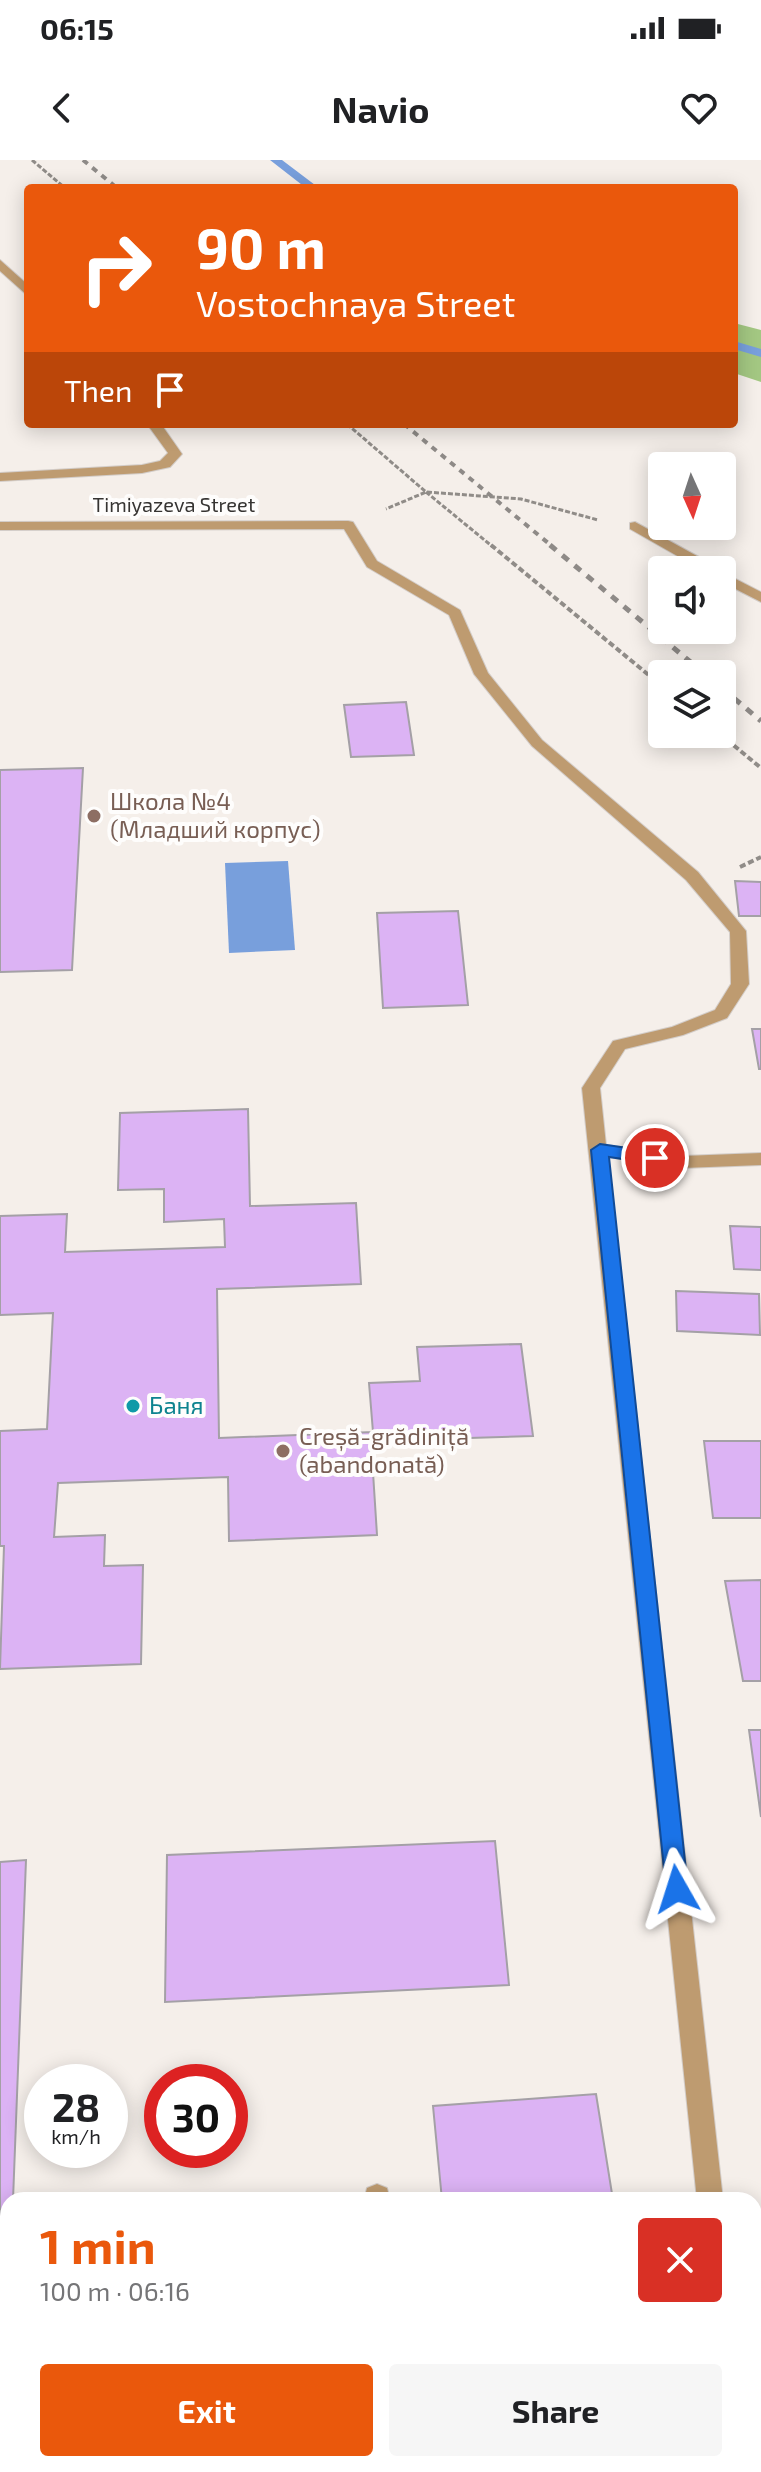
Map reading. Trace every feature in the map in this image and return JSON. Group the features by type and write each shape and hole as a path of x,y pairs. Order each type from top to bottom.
{"street":[{"path":"0,264 24,288"},
{"path":"0,477 48,472 98,473 165,464 175,454 157,428"},
{"path":"348,525 372,564 455,613 481,674 537,743 692,876 738,931 740,984 721,1014 677,1031 619,1045 591,1088 709,2192"},
{"name":"Timiyazeva Street","path":"0,526 348,525"},
{"path":"635,526 688,556"},
{"path":"736,584 761,598"},
{"path":"600,1150 683,1162 761,1159"}],"path":[{"path":"32,160 60,184"},
{"path":"352,428 648,674"},
{"path":"348,525 426,492 521,499 576,516 635,526"},
{"path":"736,747 761,768"}],"green space":[{"path":"738,324 761,330 761,382 738,374"}],"water":[{"path":"288,861 295,950 229,953 225,863"}],"building":[{"path":"406,702 414,755 351,757 344,705"},
{"path":"83,768 72,970 0,972 0,770"},
{"path":"735,881 761,882 761,916 739,916"},
{"path":"458,911 468,1005 383,1008 377,913"},
{"path":"752,1029 761,1029 761,1069 759,1069"},
{"name":"Баня","path":"248,1109 250,1206 356,1203 361,1284 217,1289 219,1438 373,1432 369,1383 420,1381 417,1347 521,1344 533,1436 371,1441 377,1535 229,1541 228,1477 58,1483 54,1537 105,1535 104,1566 143,1565 141,1664 0,1669 4,1546 0,1546 0,1431 47,1429 53,1313 0,1315 0,1216 67,1214 65,1252 225,1247 224,1219 164,1222 164,1189 118,1190 120,1113"},
{"path":"730,1226 761,1227 761,1270 734,1269"},
{"path":"676,1291 759,1294 760,1335 677,1331"},
{"path":"704,1441 761,1441 761,1518 713,1518"},
{"path":"761,1580 761,1681 743,1681 725,1581"},
{"path":"749,1730 761,1730 761,1817"},
{"path":"495,1841 509,1985 165,2002 167,1855"},
{"path":"26,1860 13,2192 0,2192 0,1862"},
{"path":"596,2094 612,2192 441,2192 433,2106"}],"waterway":[{"path":"275,160 308,184"},
{"path":"738,346 761,353"}],"railway":[{"path":"83,160 112,184"},
{"path":"409,428 553,547"},
{"path":"550,545 688,660"},
{"path":"736,700 761,721"}],"place":[{"name":"Школа №4 (Младший корпус)","path":"94,816"},
{"name":"Баня","path":"133,1406"},
{"name":"Creșă-grădiniță (abandonată)","path":"283,1451"}],"route":[{"path":"655,1158 600,1150 677,1889"}]}
